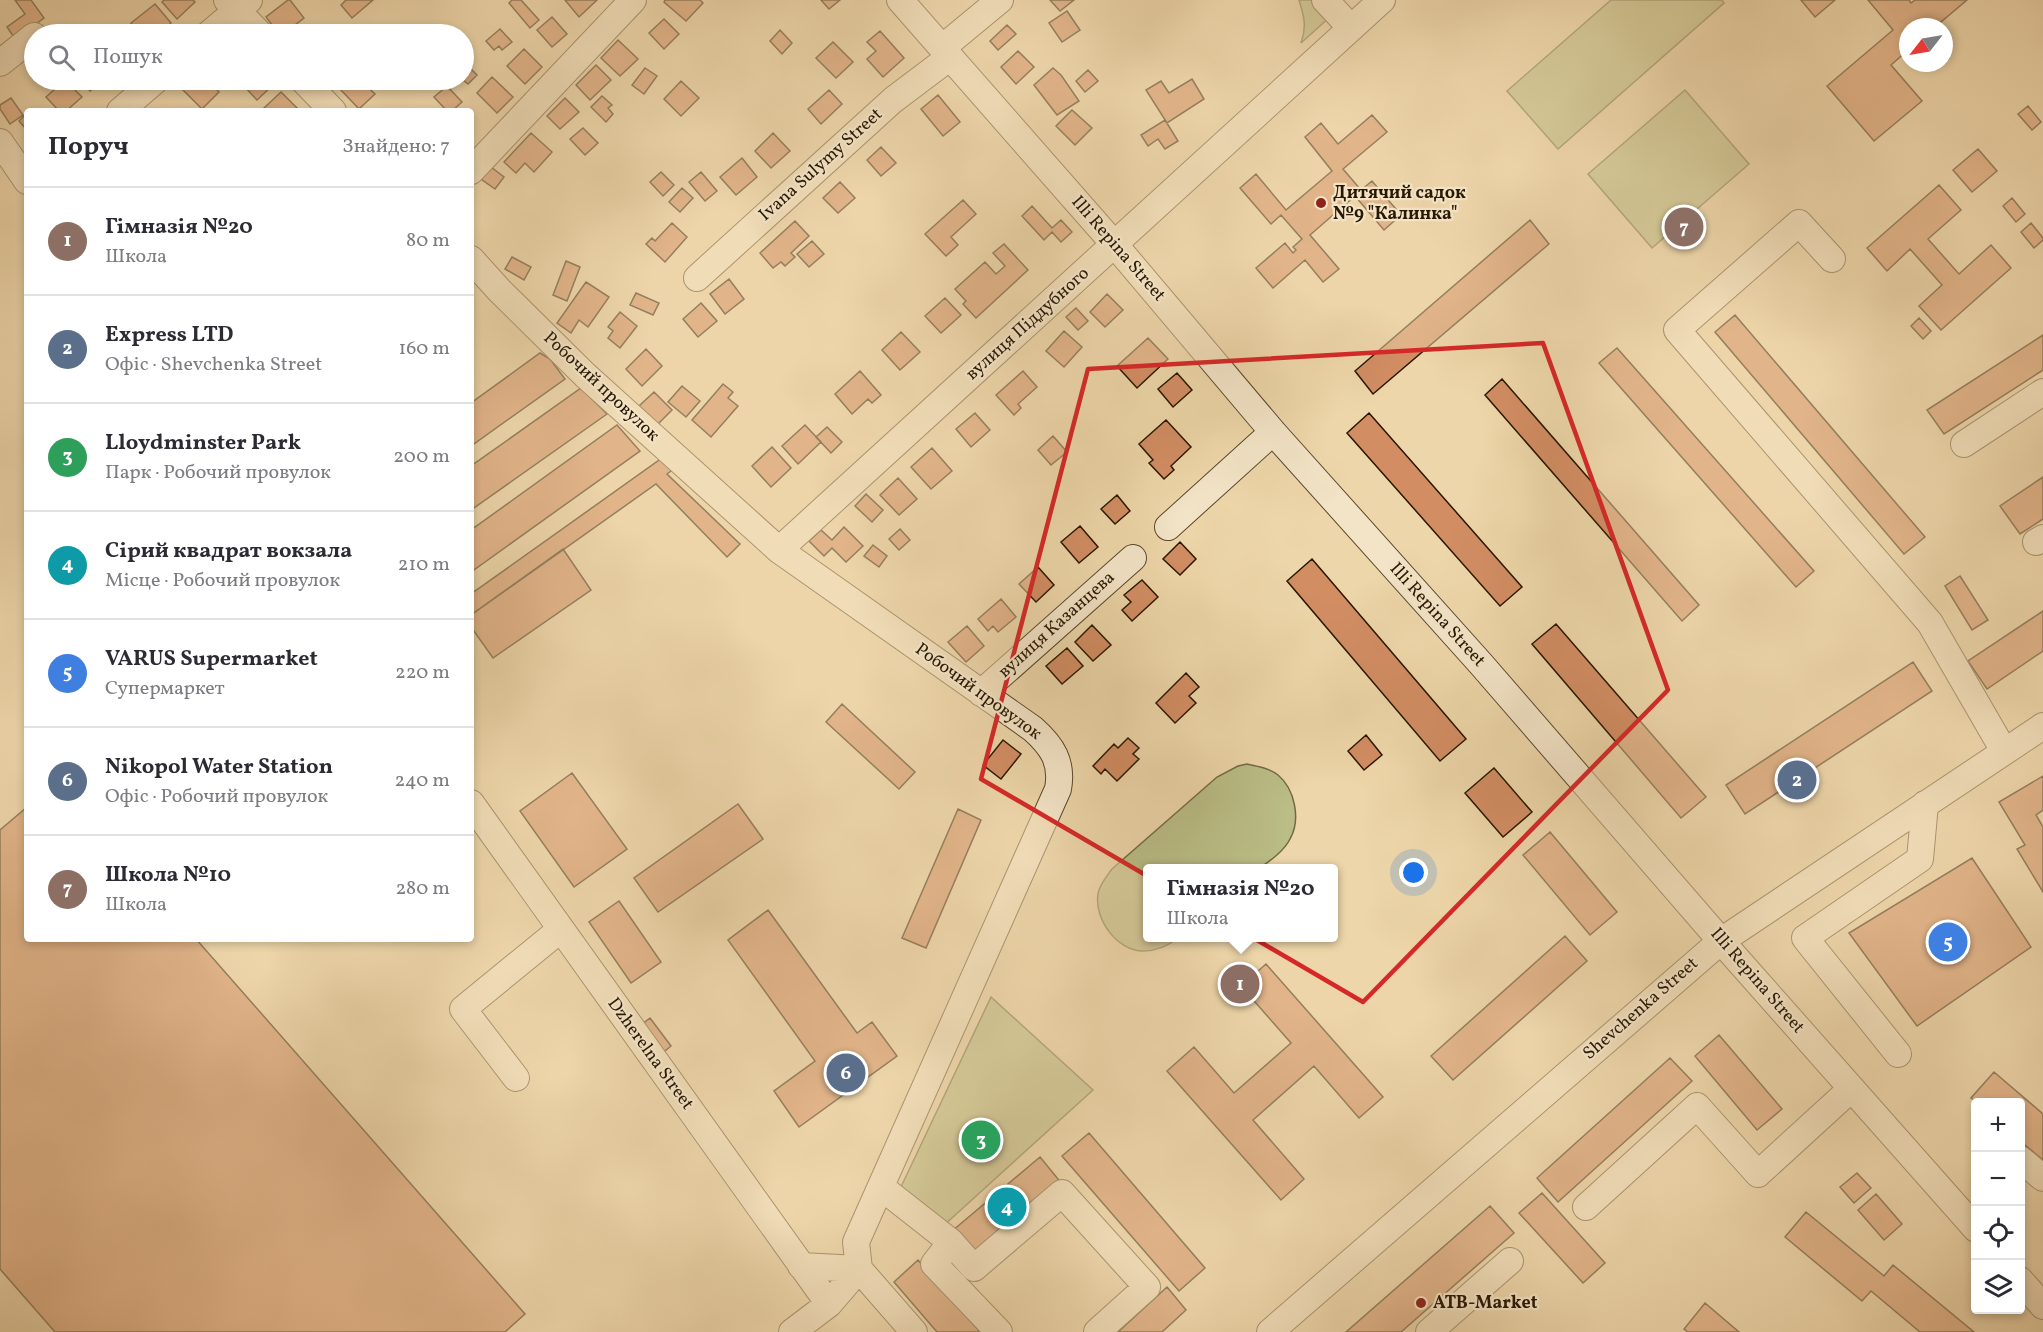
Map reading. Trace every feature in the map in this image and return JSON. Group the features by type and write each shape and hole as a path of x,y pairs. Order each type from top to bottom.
{"street":[{"path":"474,168 633,0"},
{"name":"Illi Repina Street","path":"900,0 1115,245 1273,432 1481,664 1720,940 1971,1223"},
{"name":"Ivana Sulymy Street","path":"697,278 946,52 1000,0"},
{"path":"1325,0 1351,28"},
{"name":"вулиця Піддубного","path":"779,550 1382,0"},
{"path":"219,24 238,4 253,24"},
{"path":"0,63 24,44"},
{"path":"123,108 144,90"},
{"path":"313,90 330,108"},
{"path":"0,142 24,177"},
{"path":"1832,259 1799,223 1677,330 1930,623 2004,751"},
{"name":"Робочий провулок","path":"474,262 585,375 779,550 1033,729 1050,744 1060,777 1058,789 856,1242 859,1269"},
{"path":"1964,444 2043,392"},
{"path":"1168,527 1273,432"},
{"name":"вулиця Казанцева","path":"981,693 1133,558"},
{"name":"Shevchenka Street","path":"1270,1332 1720,940 2043,726"},
{"path":"1898,1054 1805,938 1920,859 1924,804"},
{"name":"Dzherelna Street","path":"474,807 828,1304"},
{"path":"516,1078 463,1009 561,929"},
{"path":"1586,1207 1697,1106 1758,1174 1851,1089"},
{"path":"2025,1163 2043,1178"},
{"path":"881,1187 951,1242 974,1268 1062,1193 1147,1287 1097,1332"},
{"path":"951,1242 934,1264 999,1332"},
{"path":"1429,1332 1510,1261"},
{"path":"801,1266 859,1269 914,1332"},
{"path":"792,1332 828,1304 859,1269"},
{"path":"2025,1286 2043,1306"}],"highlighted area":[{"path":"1543,343 1668,690 1363,1002 981,779 1088,369"}],"green space":[{"path":"1299,0 1317,0 1331,16 1301,43 1304,22"},
{"path":"1611,0 1722,0 1724,3 1558,149 1507,91"},
{"path":"1685,90 1749,164 1652,248 1588,174"},
{"path":"1247,764 1263,768 1278,775 1289,788 1296,814 1293,831 1287,843 1265,864 1143,864 1143,942 1172,942 1166,946 1143,951 1124,946 1109,932 1104,923 1098,904 1100,887 1112,869 1217,777"},
{"path":"991,997 1093,1090 942,1227 900,1189"}],"building":[{"path":"15,0 31,0 44,18 36,24 24,24 24,32 15,39 7,27 25,14"},
{"path":"164,0 193,0 195,2 177,19 162,2"},
{"path":"290,0 304,18 296,24 271,24 266,17"},
{"path":"346,0 373,0 352,18 341,5"},
{"path":"512,0 521,0 539,20 530,28 509,3"},
{"path":"565,0 597,0 579,17"},
{"path":"665,0 700,0 703,3 686,21 664,2"},
{"path":"821,0 840,0 829,9"},
{"path":"1050,0 1074,0 1060,11"},
{"path":"1801,0 1835,0 1815,17"},
{"path":"1868,0 1909,0 1911,3 1915,0 1967,0 1946,18 1899,18 1899,58 1891,65 1922,101 1874,141 1827,86 1893,30"},
{"path":"155,4 171,23 132,24"},
{"path":"1067,11 1080,30 1062,42 1049,23"},
{"path":"552,17 567,34 552,47 537,30"},
{"path":"664,19 679,34 664,49 649,33"},
{"path":"1007,25 1016,34 998,50 990,41"},
{"path":"500,29 512,42 502,50 499,46 494,50 486,41"},
{"path":"780,30 792,43 782,54 770,41"},
{"path":"880,31 904,58 883,77 867,59 876,51 867,42"},
{"path":"618,40 638,59 620,76 601,58"},
{"path":"833,42 853,62 836,78 816,58"},
{"path":"524,49 542,67 525,84 507,66"},
{"path":"1018,51 1034,67 1016,84 1001,67"},
{"path":"596,65 611,80 590,100 576,85"},
{"path":"645,68 657,76 644,94 632,85"},
{"path":"1053,68 1061,75 1079,101 1057,115 1034,85"},
{"path":"1088,70 1098,81 1085,92 1076,81"},
{"path":"492,77 513,97 497,113 477,93"},
{"path":"1192,79 1204,99 1167,123 1146,90 1161,81 1169,93"},
{"path":"681,81 699,98 681,116 664,99"},
{"path":"54,90 75,90 82,97 69,108 56,108 46,97"},
{"path":"183,90 217,90 219,92 201,108"},
{"path":"248,90 268,90 257,100"},
{"path":"341,90 371,90 375,94 358,108"},
{"path":"442,90 451,90 462,102 455,108 444,108 434,97"},
{"path":"829,90 842,104 821,124 808,109"},
{"path":"281,92 297,108 264,108"},
{"path":"938,95 960,122 943,136 921,109"},
{"path":"602,96 612,105 608,108 613,114 606,122 591,107"},
{"path":"11,98 23,115 10,124 0,109 0,105"},
{"path":"565,98 579,112 560,129 547,116"},
{"path":"2028,106 2041,122 2032,130 2018,114"},
{"path":"1072,110 1092,128 1075,145 1056,126"},
{"name":"Дитячий садок №9 \"Калинка\"","path":"1372,115 1387,132 1343,169 1361,190 1372,181 1401,215 1384,230 1355,196 1310,235 1339,269 1323,282 1305,260 1273,288 1256,268 1285,243 1293,253 1296,250 1293,247 1302,239 1281,215 1271,224 1240,188 1256,174 1286,210 1332,171 1305,137 1321,123 1338,144"},
{"path":"24,116 24,127 19,121"},
{"path":"1165,120 1178,141 1165,149 1158,139 1148,146 1141,135"},
{"path":"583,128 598,143 585,155 570,139"},
{"path":"531,133 552,152 534,172 525,163 516,173 504,162"},
{"path":"773,133 790,151 771,168 755,151"},
{"path":"881,147 896,163 881,176 867,160"},
{"path":"1978,149 1997,171 1972,192 1953,170"},
{"path":"742,158 757,177 736,195 720,177"},
{"path":"491,167 504,177 495,189 481,179"},
{"path":"661,172 674,185 663,196 650,182"},
{"path":"701,172 717,191 705,201 689,182"},
{"path":"840,182 855,198 838,213 823,198"},
{"path":"1939,185 1961,210 1928,239 1959,274 1991,245 2011,268 1941,330 1919,306 1942,285 1910,249 1887,271 1867,248"},
{"path":"682,188 693,198 680,212 669,202"},
{"path":"2012,198 2025,214 2016,222 2003,206"},
{"path":"963,200 976,214 951,237 958,245 946,256 925,234"},
{"path":"1032,206 1052,228 1061,220 1072,232 1061,242 1052,232 1044,240 1022,216"},
{"path":"1530,220 1549,244 1373,394 1355,371"},
{"path":"795,221 809,236 791,253 795,257 785,266 781,262 773,268 760,253"},
{"path":"672,223 687,237 665,262 646,244 652,238 655,241"},
{"path":"2031,223 2043,238 2034,248 2021,232"},
{"path":"812,241 824,254 809,267 797,254"},
{"path":"1004,244 1028,270 976,318 963,304 966,301 955,289 985,262 996,274 1005,266 993,253"},
{"path":"512,257 531,267 524,280 505,269"},
{"path":"566,261 580,267 567,301 553,295"},
{"path":"729,279 744,299 725,314 710,294"},
{"path":"586,282 609,297 588,327 579,320 571,333 557,323"},
{"path":"636,293 659,303 653,315 630,305"},
{"path":"1107,294 1123,310 1105,327 1090,312"},
{"path":"945,298 961,315 941,333 925,316"},
{"path":"701,303 717,321 698,337 683,319"},
{"path":"1076,308 1088,321 1078,330 1066,317"},
{"path":"620,312 637,326 620,348 608,338 613,331 608,327"},
{"path":"1735,315 1925,537 1904,554 1715,332"},
{"path":"1919,318 1931,331 1923,339 1911,326"},
{"path":"1064,331 1082,347 1064,367 1046,351"},
{"path":"901,332 920,352 900,370 882,350"},
{"path":"2043,335 2043,370 1944,434 1927,410"},
{"path":"1148,338 1168,359 1137,388 1117,366"},
{"path":"1617,348 1814,571 1796,587 1599,363"},
{"path":"646,349 662,366 642,386 626,369"},
{"path":"540,353 550,359 565,379 474,444 474,401"},
{"path":"860,371 881,395 872,403 868,399 852,414 835,394"},
{"path":"1023,371 1037,387 1018,404 1021,408 1014,415 996,395"},
{"path":"1177,373 1192,390 1173,407 1158,389"},
{"path":"1502,379 1699,605 1682,621 1485,395"},
{"path":"723,384 733,392 728,398 738,406 711,437 692,420"},
{"path":"682,386 700,401 686,417 668,402"},
{"path":"581,388 607,414 474,508 474,464"},
{"path":"654,392 672,410 658,424 639,406"},
{"path":"975,413 990,430 971,447 956,429"},
{"path":"1369,413 1522,587 1500,606 1347,433"},
{"path":"1166,420 1191,447 1171,466 1174,470 1164,479 1149,463 1153,460 1139,444"},
{"path":"617,425 640,451 474,570 474,528"},
{"path":"805,425 821,442 798,464 782,446"},
{"path":"827,427 842,442 831,453 816,437"},
{"path":"1053,436 1067,452 1051,465 1038,450"},
{"path":"772,447 791,468 771,487 752,466"},
{"path":"932,448 952,471 931,489 911,467"},
{"path":"662,458 674,469 667,474 740,544 727,557 656,484 474,613 474,592"},
{"path":"2043,477 2043,519 2020,534 2000,506"},
{"path":"898,478 917,499 899,515 880,495"},
{"path":"866,494 883,510 872,522 855,506"},
{"path":"1117,495 1130,511 1115,524 1101,509"},
{"path":"1080,526 1098,547 1079,563 1061,542"},
{"path":"844,527 863,546 846,562 832,548 824,556 809,541 821,530 832,540"},
{"path":"900,529 910,540 899,550 889,539"},
{"path":"1180,542 1196,559 1180,575 1163,559"},
{"path":"873,545 887,556 879,567 864,556"},
{"path":"563,549 591,590 493,658 474,631 474,613"},
{"path":"1312,559 1466,739 1440,761 1287,581"},
{"path":"1038,567 1054,585 1036,602 1019,584"},
{"path":"1960,576 1988,620 1972,630 1945,586"},
{"path":"1142,580 1158,597 1132,621 1122,610 1131,602 1124,595"},
{"path":"1001,599 1016,617 998,632 993,626 988,631 978,619"},
{"path":"2043,611 2043,651 1987,689 1968,661"},
{"path":"1556,624 1706,797 1681,818 1532,644"},
{"path":"1092,625 1111,645 1093,661 1075,642"},
{"path":"967,626 984,646 966,662 948,642"},
{"path":"1067,648 1083,666 1062,684 1046,666"},
{"path":"1913,662 1932,691 1745,814 1726,785"},
{"path":"1186,673 1199,687 1189,696 1196,703 1175,723 1156,703"},
{"path":"842,704 915,772 899,789 826,722"},
{"path":"1366,735 1382,755 1364,770 1348,751"},
{"path":"1128,738 1139,748 1133,754 1139,759 1117,781 1105,769 1101,774 1093,766 1114,744 1118,748"},
{"path":"1003,740 1021,754 1001,779 983,765"},
{"path":"1494,768 1532,812 1503,837 1465,793"},
{"path":"572,773 627,849 574,887 520,811"},
{"path":"2043,776 2043,810 2036,815 2043,827 2043,892 2017,849 2025,845 1999,802"},
{"path":"738,804 763,839 658,912 634,878"},
{"path":"958,809 981,820 926,948 902,938"},
{"path":"24,810 24,942 199,942 525,1314 505,1332 55,1332 0,1269 0,830"},
{"path":"1550,832 1617,912 1590,935 1523,855"},
{"path":"1972,858 2031,947 1917,1026 1849,933"},
{"path":"619,901 661,962 631,983 589,922"},
{"path":"768,910 857,1033 872,1022 897,1056 799,1127 774,1091 815,1061 728,940"},
{"path":"1565,936 1587,961 1453,1080 1431,1056"},
{"path":"1266,964 1383,1097 1359,1118 1314,1066 1253,1120 1304,1179 1281,1200 1167,1071 1194,1047 1234,1093 1291,1043 1241,986"},
{"path":"650,1018 671,1046 659,1056 637,1028"},
{"path":"1719,1035 1782,1109 1757,1130 1695,1056"},
{"path":"1670,1058 1692,1081 1558,1202 1537,1178"},
{"path":"1994,1072 2024,1098 1971,1098"},
{"path":"2025,1099 2043,1114 2043,1160 2025,1145"},
{"path":"1089,1133 1205,1268 1179,1291 1062,1156"},
{"path":"1040,1157 1062,1184 975,1257 952,1231"},
{"path":"1857,1173 1871,1188 1854,1203 1840,1187"},
{"path":"1542,1193 1605,1263 1583,1283 1519,1213"},
{"path":"1876,1194 1902,1224 1884,1240 1858,1210"},
{"path":"1490,1206 1514,1233 1401,1332 1346,1332"},
{"path":"1806,1212 1884,1276 1893,1265 1974,1332 1920,1332 1871,1291 1862,1301 1785,1237"},
{"path":"918,1260 980,1332 937,1332 894,1282"},
{"path":"1167,1287 1186,1310 1162,1332 1118,1332"},
{"path":"1705,1303 1739,1332 1688,1332 1684,1329"}],"place":[{"name":"Дитячий садок №9 \"Калинка\"","path":"1321,203"},
{"name":"Школа №10","path":"1684,227"},
{"name":"Express LTD","path":"1797,780"},
{"name":"VARUS Supermarket","path":"1948,942"},
{"name":"Гімназія №20","path":"1240,984"},
{"name":"Nikopol Water Station","path":"846,1073"},
{"name":"Lloydminster Park","path":"981,1140"},
{"name":"Сірий квадрат вокзала","path":"1007,1207"},
{"name":"ATB-Market","path":"1421,1303"}]}
